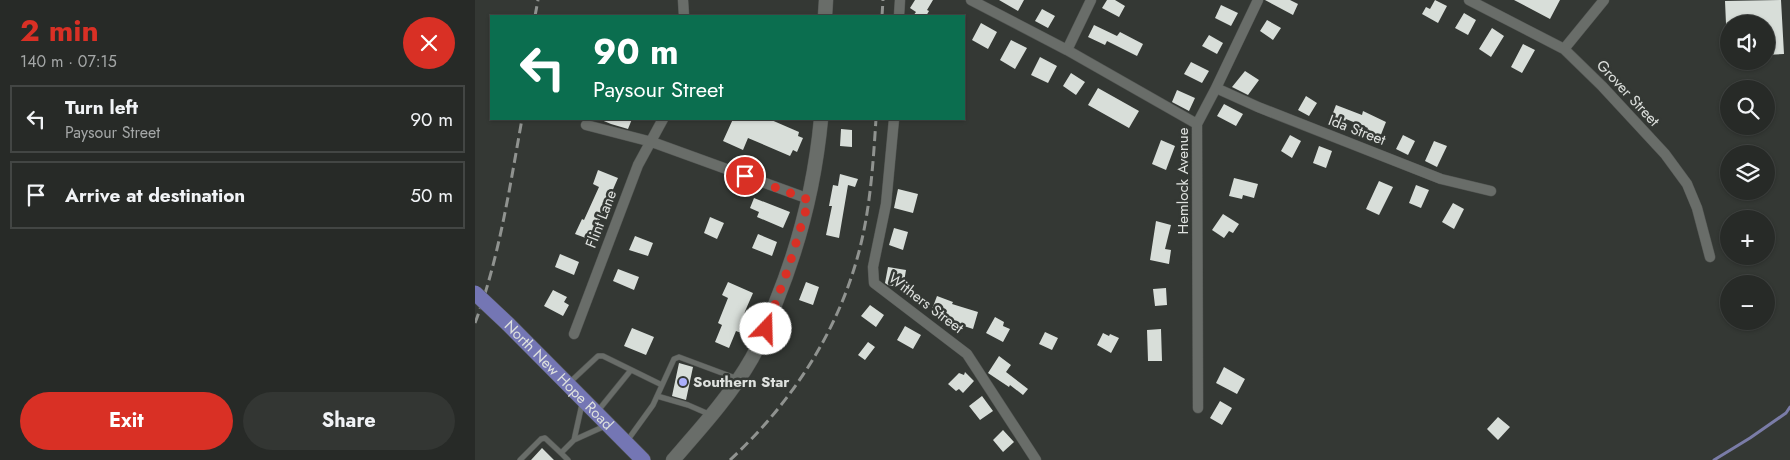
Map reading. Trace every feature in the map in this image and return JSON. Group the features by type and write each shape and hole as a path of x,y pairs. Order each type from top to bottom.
{"main road":[{"path":"825,15 826,0"},
{"path":"673,460 738,380 752,358 766,329 787,272 809,200 815,170 821,120"},
{"name":"North New Hope Road","path":"475,293 643,460"}],"street":[{"path":"683,0 684,15"},
{"path":"899,15 900,0"},
{"path":"971,0 1067,50 1197,124"},
{"path":"1067,50 1091,0"},
{"name":"Hemlock Avenue","path":"1198,408 1197,124 1259,0"},
{"name":"Grover Street","path":"1469,0 1564,48 1602,86 1665,154 1687,184 1697,208 1709,257"},
{"path":"1564,48 1604,0"},
{"name":"Ida Street","path":"1216,88 1258,107 1441,179 1491,192"},
{"name":"Flint Lane","path":"574,334 638,165 663,120"},
{"name":"Withers Street","path":"894,120 886,204 873,267 874,283 967,354 1036,460"},
{"path":"586,125 652,142 809,200"}],"lane":[{"path":"568,385 597,356 603,356 662,385"},
{"path":"625,443 653,404 674,359 679,356 738,380"},
{"path":"596,413 631,370"},
{"path":"657,396 711,415"},
{"path":"574,440 583,400"},
{"path":"561,453 574,440 608,425"},
{"path":"519,460 541,439 545,438 568,460"}],"building":[{"path":"915,0 933,0 927,10 929,11 927,15 914,15 916,12 910,8"},
{"path":"999,0 1024,0 1018,11"},
{"path":"1107,0 1115,0 1125,6 1119,17 1102,8"},
{"path":"1265,0 1290,0 1298,4 1293,15"},
{"path":"1435,0 1447,6 1438,23 1422,14 1426,7 1430,9"},
{"path":"1514,0 1560,0 1550,19"},
{"path":"1781,0 1784,54 1775,54 1775,15 1726,15 1725,1"},
{"path":"1221,5 1238,13 1231,26 1215,18"},
{"path":"1042,9 1055,16 1048,28 1035,21"},
{"path":"1464,13 1476,20 1468,35 1455,28"},
{"path":"1267,20 1281,28 1273,40 1260,31"},
{"path":"981,23 997,32 988,49 972,40"},
{"path":"1094,25 1117,36 1120,32 1143,44 1137,56 1107,41 1105,45 1088,37"},
{"path":"1492,28 1504,36 1491,57 1479,49"},
{"path":"1209,35 1223,43 1217,54 1202,46"},
{"path":"1011,40 1027,48 1015,69 1000,60"},
{"path":"1523,44 1535,50 1522,73 1511,67"},
{"path":"1040,57 1057,66 1048,83 1031,75"},
{"path":"1191,62 1209,71 1202,83 1184,74"},
{"path":"1245,71 1259,80 1248,95 1232,87"},
{"path":"1071,73 1085,82 1076,95 1063,86"},
{"path":"1098,88 1139,111 1129,128 1088,105"},
{"path":"1177,90 1195,98 1189,111 1172,102"},
{"path":"1306,96 1317,103 1309,116 1298,110"},
{"path":"1224,104 1243,114 1236,126 1217,116"},
{"path":"1336,105 1362,115 1363,111 1386,122 1378,142 1364,137 1368,128 1346,119 1342,128 1329,123"},
{"path":"601,120 632,120 628,129"},
{"path":"733,120 771,120 799,132 798,136 803,138 797,152 793,150 790,156 748,138 743,150 723,141"},
{"path":"841,129 852,130 852,147 840,146"},
{"path":"1290,135 1301,141 1292,158 1281,151"},
{"path":"1403,135 1415,141 1408,155 1396,149"},
{"path":"1161,140 1175,146 1166,170 1152,164"},
{"path":"1434,141 1447,146 1437,167 1425,161"},
{"path":"1319,146 1332,151 1326,168 1313,163"},
{"path":"598,170 618,178 591,240 575,234 582,219 584,220 599,187 593,184"},
{"path":"840,174 858,179 855,187 848,185 839,238 826,235 832,206 829,206 833,185 838,186"},
{"path":"1234,178 1258,184 1254,198 1243,195 1242,199 1229,196"},
{"path":"1379,181 1393,187 1379,215 1366,209"},
{"path":"1416,185 1429,190 1421,208 1409,203"},
{"path":"898,189 918,194 913,213 894,208"},
{"path":"754,198 790,212 783,228 757,217 759,212 750,208"},
{"path":"1453,203 1464,209 1454,229 1442,222"},
{"path":"1223,214 1239,224 1233,233 1229,231 1224,238 1212,230"},
{"path":"710,217 724,223 717,239 704,233"},
{"path":"1156,221 1171,225 1165,249 1171,250 1169,264 1150,260"},
{"path":"894,228 908,232 903,250 889,245"},
{"path":"758,234 777,242 772,256 752,248"},
{"path":"635,236 653,243 648,256 629,250"},
{"path":"560,254 579,262 574,275 555,267"},
{"path":"888,267 906,270 903,288 885,283"},
{"path":"618,269 639,277 634,290 613,281"},
{"path":"728,282 753,293 743,316 747,318 741,333 736,331 729,348 715,342 722,325 718,323 728,298 722,295"},
{"path":"806,282 819,287 813,305 799,300"},
{"path":"1166,288 1167,305 1155,306 1153,289"},
{"path":"553,290 567,297 564,302 569,305 563,316 544,306"},
{"path":"937,296 953,302 952,304 978,312 973,329 931,312"},
{"path":"870,305 884,315 876,327 861,316"},
{"path":"995,317 1004,322 1003,326 1010,329 1003,342 986,333"},
{"path":"905,326 921,335 913,349 897,340"},
{"path":"632,328 654,337 646,355 624,346"},
{"path":"1161,329 1162,361 1148,361 1147,330"},
{"path":"1045,332 1058,338 1052,350 1039,344"},
{"path":"1103,333 1119,338 1111,353 1097,345"},
{"path":"868,342 875,347 865,360 858,355"},
{"path":"999,356 1011,365 1006,372 1028,389 1023,395 1010,385 1009,387 988,373"},
{"name":"Southern Star","path":"679,363 693,367 686,400 672,396"},
{"path":"1224,367 1245,379 1237,394 1216,383"},
{"path":"965,372 974,381 963,393 959,389 956,391 948,384 959,373 964,375"},
{"path":"982,396 993,411 980,420 969,406"},
{"path":"1220,401 1232,408 1222,425 1210,418"},
{"path":"1498,417 1510,427 1498,440 1487,429"},
{"path":"1003,430 1014,442 1003,452 993,440"},
{"path":"542,448 554,460 531,460"}],"waterway":[{"path":"1714,460 1786,413 1790,407"}],"railway":[{"path":"535,15 538,0"},
{"path":"882,15 883,0"},
{"path":"475,323 491,274 497,248 522,120"},
{"path":"730,460 756,434 801,378 836,316 860,249 870,190 876,120"}],"place":[{"name":"Southern Star","path":"683,382"}],"route":[{"path":"745,176 809,200 785,281 766,329"}]}
